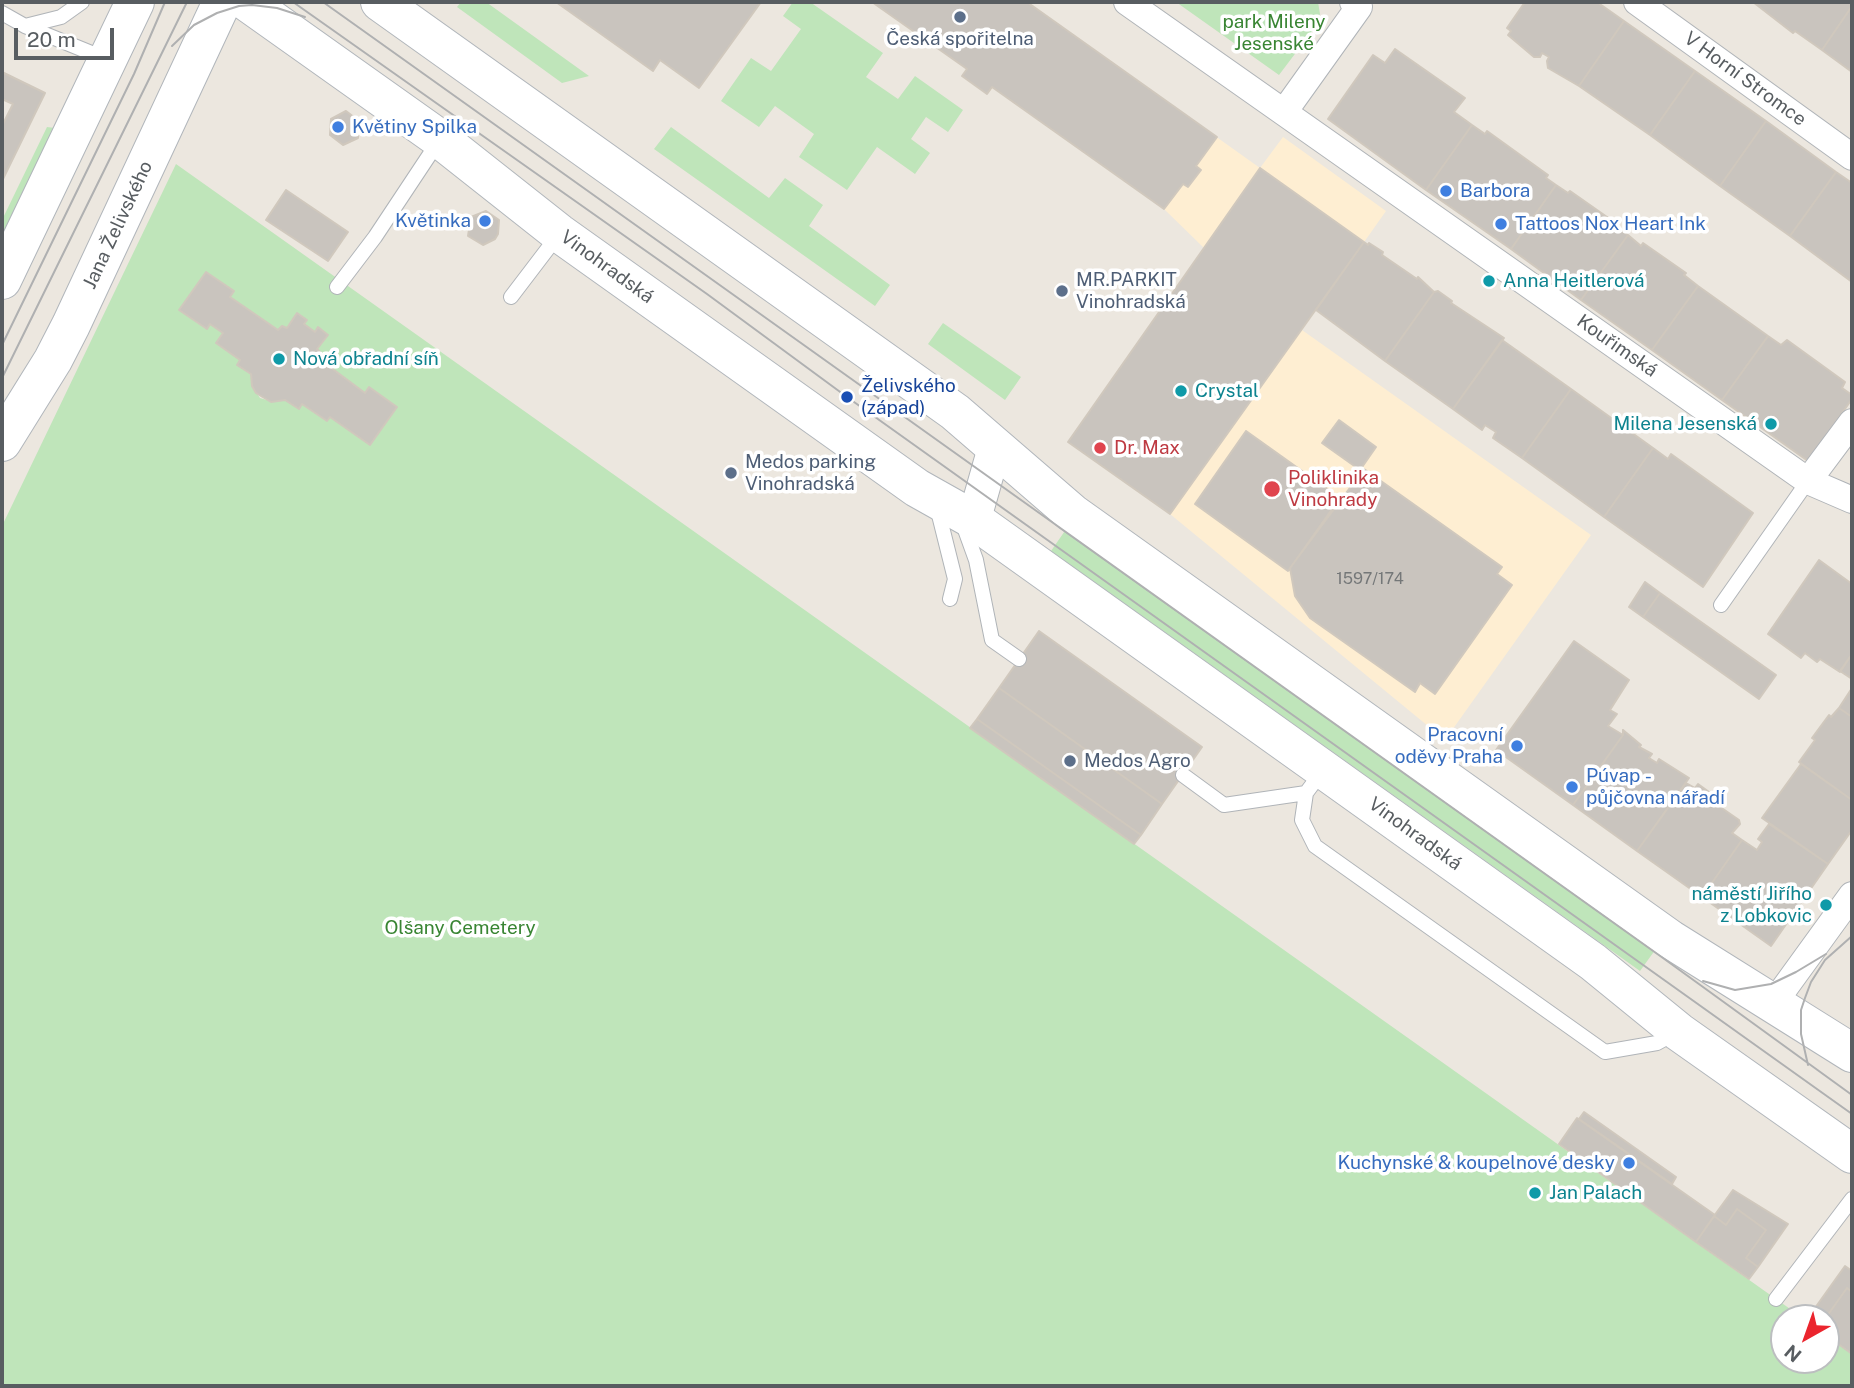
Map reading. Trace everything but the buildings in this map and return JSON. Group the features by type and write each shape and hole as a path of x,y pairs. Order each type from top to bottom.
{"main road":[{"path":"2,280 135,2"},
{"name":"Jana Želivského","path":"2,442 53,360 71,325 222,2"},
{"name":"Vinohradská","path":"247,2 440,139 559,233 917,488 956,509 1315,781 1593,962 1679,1032 1852,1154"},
{"path":"380,2 955,412 1072,513 1670,939 1852,1053"}],"street":[{"path":"1284,112 1360,7 1353,2"},
{"name":"V Horní Stromce","path":"1637,2 1852,157"},
{"name":"Kouřimská","path":"1133,3 1808,481 1852,500"},
{"path":"1808,481 1852,422"},
{"path":"956,509 995,446"},
{"path":"1773,1004 1852,895"}],"lane":[{"path":"25,26 61,17 82,2"},
{"path":"2,13 25,26 107,60"},
{"path":"337,287 375,237 440,139"},
{"path":"511,297 559,233"},
{"path":"1721,605 1808,481"},
{"path":"950,599 955,579 956,509"},
{"path":"956,509 976,560 992,640 1019,659"},
{"path":"1183,775 1224,805 1315,781"},
{"path":"1315,781 1302,820 1315,846 1605,1052 1657,1042 1679,1032"},
{"path":"1776,1299 1852,1199"}],"shaded area":[{"path":"872,2 1027,2 1260,168 1283,137 1386,211 1302,330 1591,535 1445,740 1170,514 1068,442 1204,248 1164,209 993,88 987,94 962,76 967,69"}],"green space":[{"path":"461,2 486,2 589,76 562,83 457,7"},
{"path":"793,2 810,2 883,53 866,77 898,99 915,76 963,110 948,132 926,117 911,139 930,153 915,174 877,147 847,190 799,157 814,134 775,106 759,127 721,101 751,58 771,71 801,29 783,16"},
{"name":"park Mileny Jesenské","path":"1176,2 1318,2 1320,14 1316,26 1279,75"},
{"path":"47,127 55,128 2,236 2,220"},
{"path":"671,127 769,198 785,178 823,205 809,226 890,285 875,306 654,149"},
{"name":"Olšany Cemetery","path":"176,164 1783,1304 1770,1304 1770,1374 1840,1374 1840,1345 1852,1354 1852,1386 2,1386 2,526","holes":["206,272 230,297 278,330 282,326 287,328 298,313 307,320 304,324 315,332 328,335 317,349 318,358 365,393 397,407 370,445 330,417 326,421 302,404 299,409 285,400 274,402 260,398 252,386 251,374 237,365 240,360 216,343 223,333 210,324 206,329 179,310"]},
{"path":"943,323 1021,377 1005,400 928,344"},
{"path":"1069,525 1658,946 1640,971 1051,551"}],"tram line":[{"path":"2,345 134,74 165,2"},
{"path":"2,378 187,2"},
{"path":"293,2 707,294 847,397 1852,1114"},
{"path":"323,2 1852,1095"},
{"path":"172,46 194,25 217,13 239,6 277,8 305,17"},
{"path":"1808,1065 1801,1034 1801,1010 1805,998 1811,982 1825,960 1852,936"},
{"path":"1703,981 1735,990 1771,984 1826,954"}],"place":[{"name":"Česká spořitelna","path":"960,17"},
{"name":"Květiny Spilka","path":"338,127"},
{"name":"Barbora","path":"1446,191"},
{"name":"Květinka","path":"485,221"},
{"name":"Tattoos Nox Heart Ink","path":"1501,224"},
{"name":"Anna Heitlerová","path":"1489,281"},
{"name":"MR.PARKIT Vinohradská","path":"1062,291"},
{"name":"Nová obřadní síň","path":"279,359"},
{"name":"Crystal","path":"1181,391"},
{"name":"Želivského (západ)","path":"847,397"},
{"name":"Milena Jesenská","path":"1771,424"},
{"name":"Dr. Max","path":"1100,448"},
{"name":"Medos parking Vinohradská","path":"731,473"},
{"name":"Poliklinika Vinohrady","path":"1272,489"},
{"name":"Pracovní oděvy Praha","path":"1517,746"},
{"name":"Medos Agro","path":"1070,761"},
{"name":"Púvap - půjčovna nářadí","path":"1572,787"},
{"name":"náměstí Jiřího z Lobkovic","path":"1826,905"},
{"name":"Kuchynské & koupelnové desky","path":"1629,1163"},
{"name":"Jan Palach","path":"1535,1193"}]}
